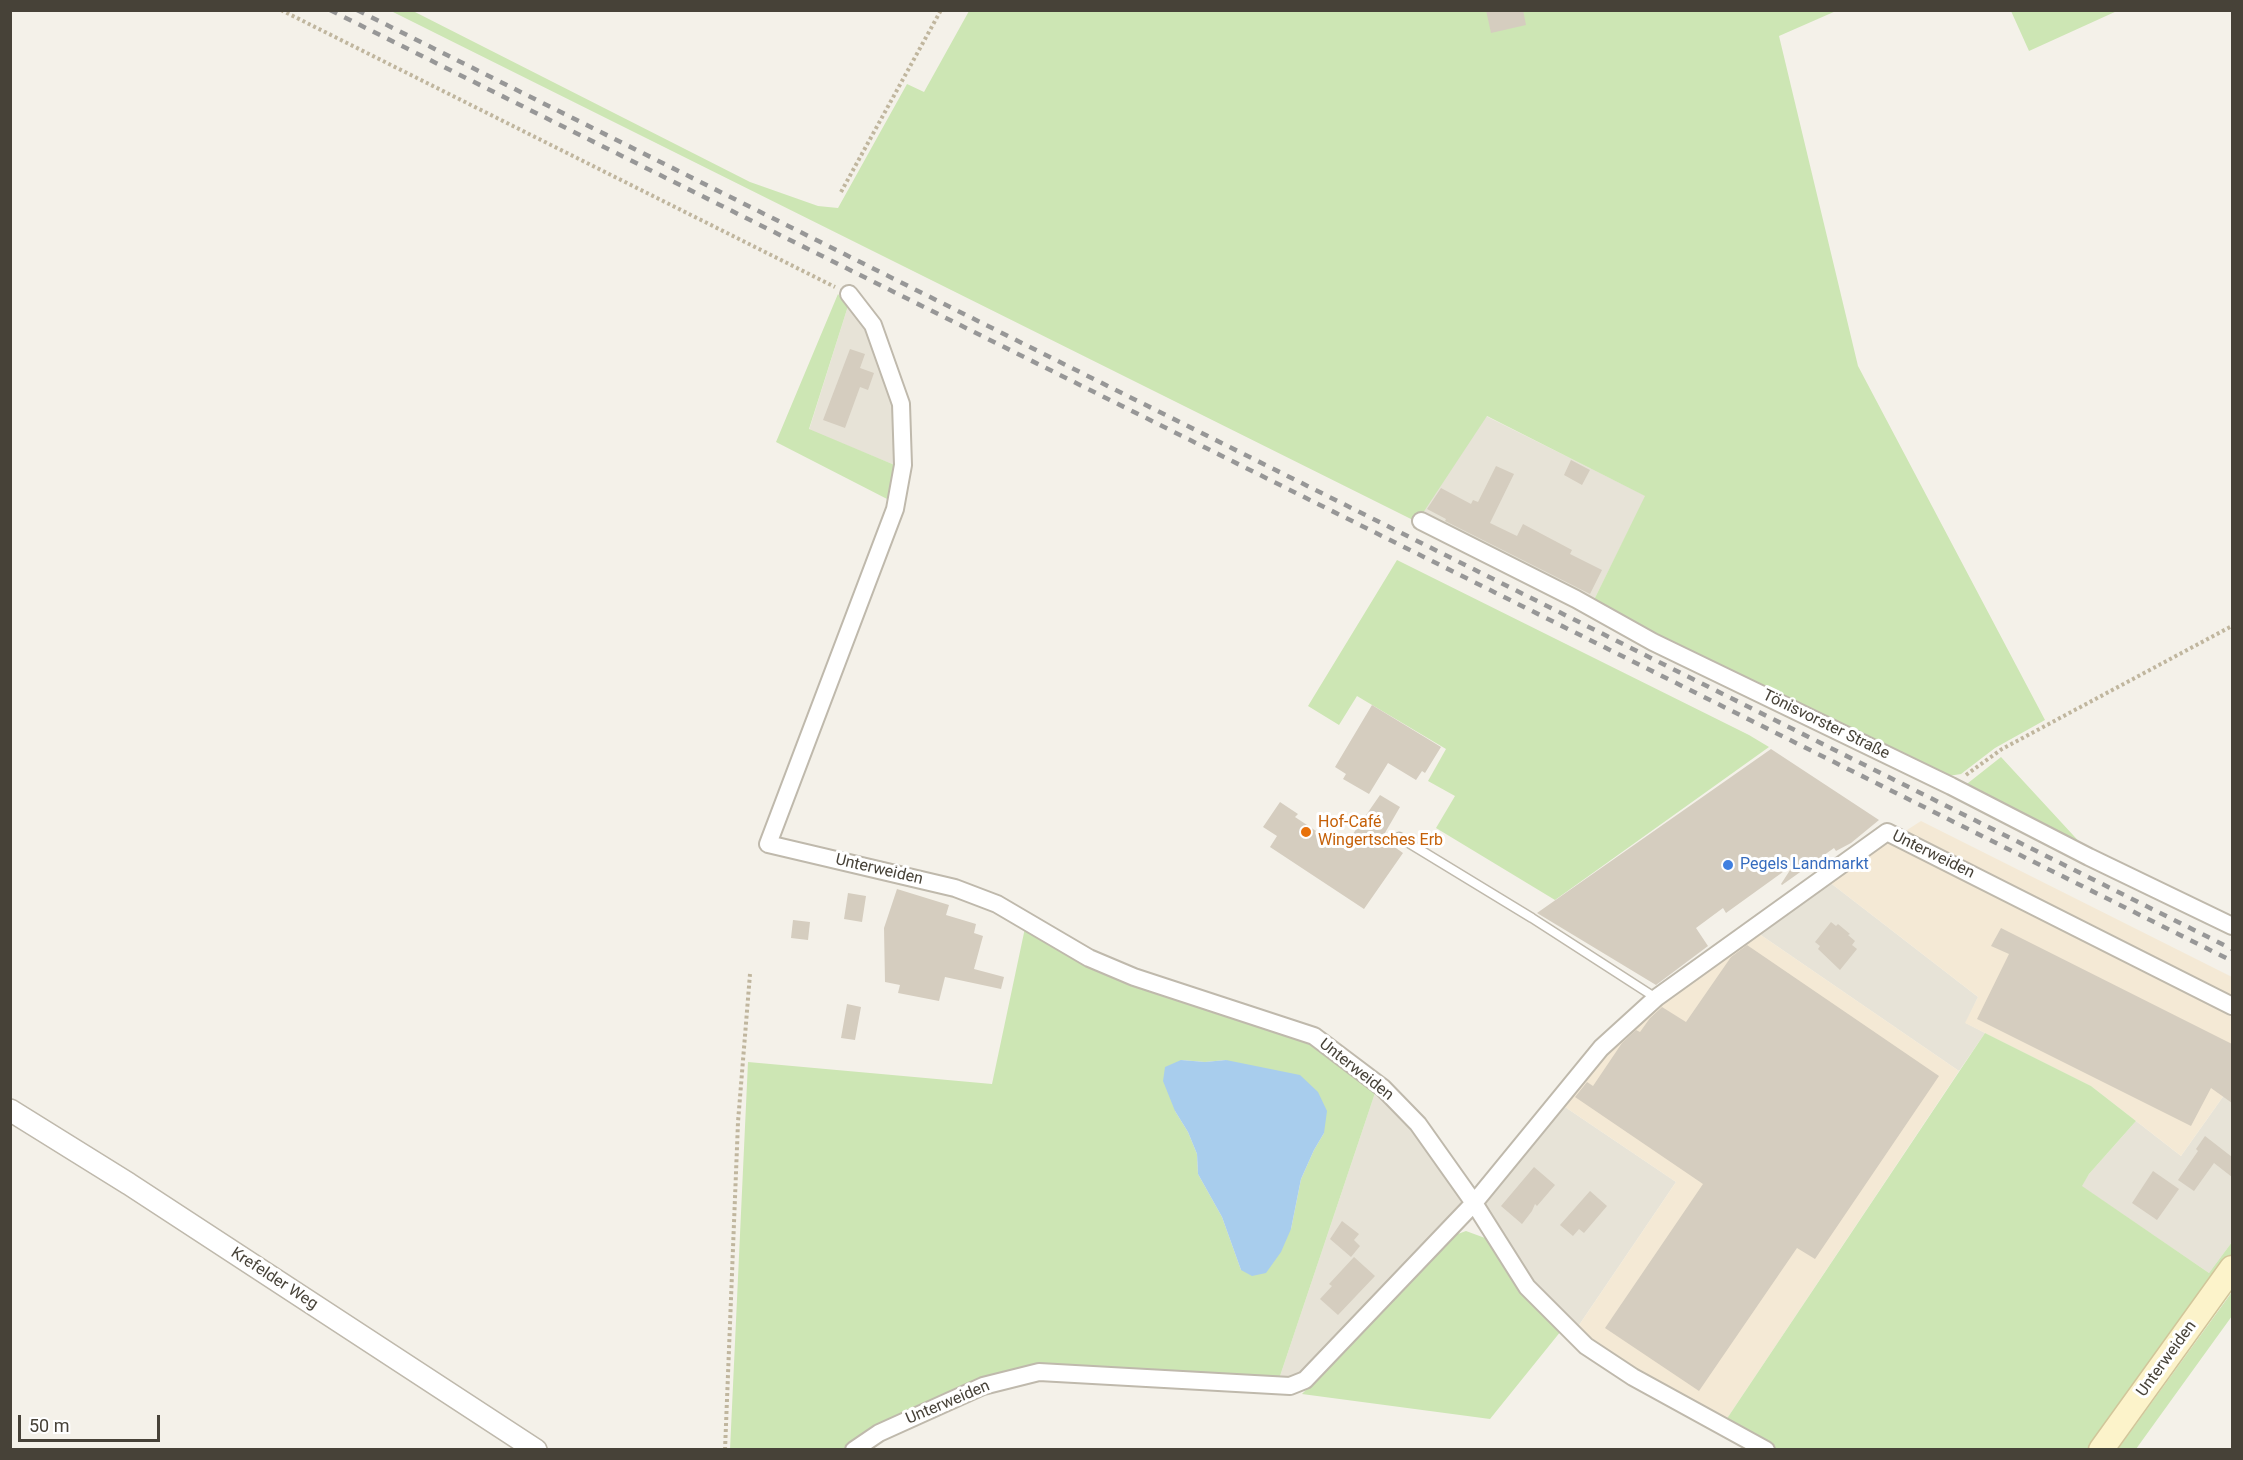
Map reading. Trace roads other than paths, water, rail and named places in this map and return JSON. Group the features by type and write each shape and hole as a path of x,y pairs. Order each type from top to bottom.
{"main road":[{"name":"Unterweiden","path":"2101,1449 2232,1268"}],"street":[{"name":"Unterweiden","path":"849,294 873,325 901,404 903,465 895,509 768,844 955,888 997,904 1089,958 1134,977 1314,1036 1383,1088 1418,1124 1474,1203 1527,1287 1586,1346 1633,1377 1766,1449"},
{"name":"Tönisvorster Straße","path":"1421,521 1576,599 1664,647 2232,926"},
{"name":"Unterweiden","path":"854,1449 879,1433 983,1386 1039,1372 1290,1386 1305,1380 1474,1203 1601,1048 1656,998 1887,832 2232,1006"},
{"name":"Krefelder Weg","path":"10,1110 129,1184 536,1449"}],"lane":[{"path":"1399,837 1532,918 1656,998"}],"water":[{"path":"1181,1060 1205,1062 1226,1060 1300,1075 1318,1092 1327,1111 1324,1133 1301,1179 1291,1229 1281,1252 1266,1273 1252,1276 1241,1270 1222,1217 1198,1174 1197,1154 1163,1081 1165,1067"}],"railway":[{"path":"330,10 2232,961"},
{"path":"357,10 2232,949"}],"place":[{"name":"Hof-Café Wingertsches Erb","path":"1306,832"},
{"name":"Pegels Landmarkt","path":"1728,865"}]}
